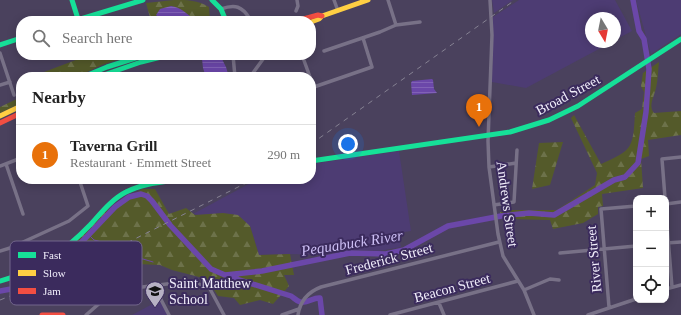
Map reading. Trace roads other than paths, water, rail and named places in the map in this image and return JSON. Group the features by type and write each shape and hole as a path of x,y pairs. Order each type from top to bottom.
{"main road":[{"path":"72,0 75,16"},
{"path":"89,16 143,0"},
{"path":"212,0 221,9 224,16"},
{"path":"314,16 322,16 368,0"},
{"path":"316,20 320,19 322,16"},
{"name":"Broad Street","path":"316,160 488,136 510,132 549,120 578,106 681,39"},
{"path":"0,45 16,40"},
{"path":"95,72 129,60"},
{"path":"113,72 151,60"},
{"path":"0,116 16,108"},
{"path":"0,123 16,115"},
{"path":"72,241 109,205 127,192 153,184"},
{"path":"0,281 10,278"},
{"path":"42,315 63,315"}],"street":[{"path":"296,11 298,6 297,0"},
{"path":"334,0 338,11"},
{"path":"388,0 396,25"},
{"name":"Andrews Street","path":"490,0 492,35 488,136 489,167 495,214 499,242 503,256 524,290 534,315"},
{"path":"221,9 230,6 237,7 246,12 248,16"},
{"path":"324,51 394,27 396,25 420,22"},
{"path":"316,86 372,67 362,38"},
{"path":"0,53 14,94"},
{"path":"233,60 235,72"},
{"path":"254,72 262,60"},
{"path":"304,60 308,72"},
{"path":"0,86 10,82"},
{"path":"494,204 514,202 517,150"},
{"path":"665,195 662,159 681,157"},
{"path":"0,166 16,160"},
{"path":"489,167 516,163"},
{"path":"6,164 23,214"},
{"path":"25,241 69,221 88,206 81,184"},
{"path":"669,204 681,202"},
{"name":"River Street","path":"609,307 601,209 633,206"},
{"name":"Frederick Street","path":"298,309 304,299 314,290 321,287 499,242"},
{"path":"669,243 681,242"},
{"path":"560,253 633,246"},
{"path":"0,251 10,248"},
{"path":"669,261 672,287"},
{"path":"524,290 550,279 559,280"},
{"name":"Beacon Street","path":"390,315 518,281"},
{"path":"142,287 183,282 197,283 210,289 224,315"},
{"path":"669,288 681,285"},
{"path":"154,286 169,315"},
{"path":"588,315 633,300"},
{"path":"439,303 444,315"},
{"path":"86,315 98,305"},
{"path":"282,315 298,309 298,315"}],"waterway":[{"name":"Pequabuck River","path":"83,241 115,207 129,197 141,194 147,196 152,201 170,225 211,269 225,275 262,271 350,253 386,254 404,250 448,226 501,216 529,213 554,215 614,180 625,177 638,163 646,112 649,69 644,39 639,31 633,0"},
{"path":"88,234 94,240 98,241"},
{"path":"142,259 153,262"},
{"path":"227,276 291,296 300,302 320,298 322,315"},
{"name":"Pequabuck River","path":"0,291 10,289"}],"railway":[{"path":"316,140 515,0"},
{"path":"131,241 244,184"},
{"path":"0,300 10,296"}],"place":[{"name":"Taverna Grill","path":"479,127"},
{"name":"Saint Matthew School","path":"155,308"}]}
